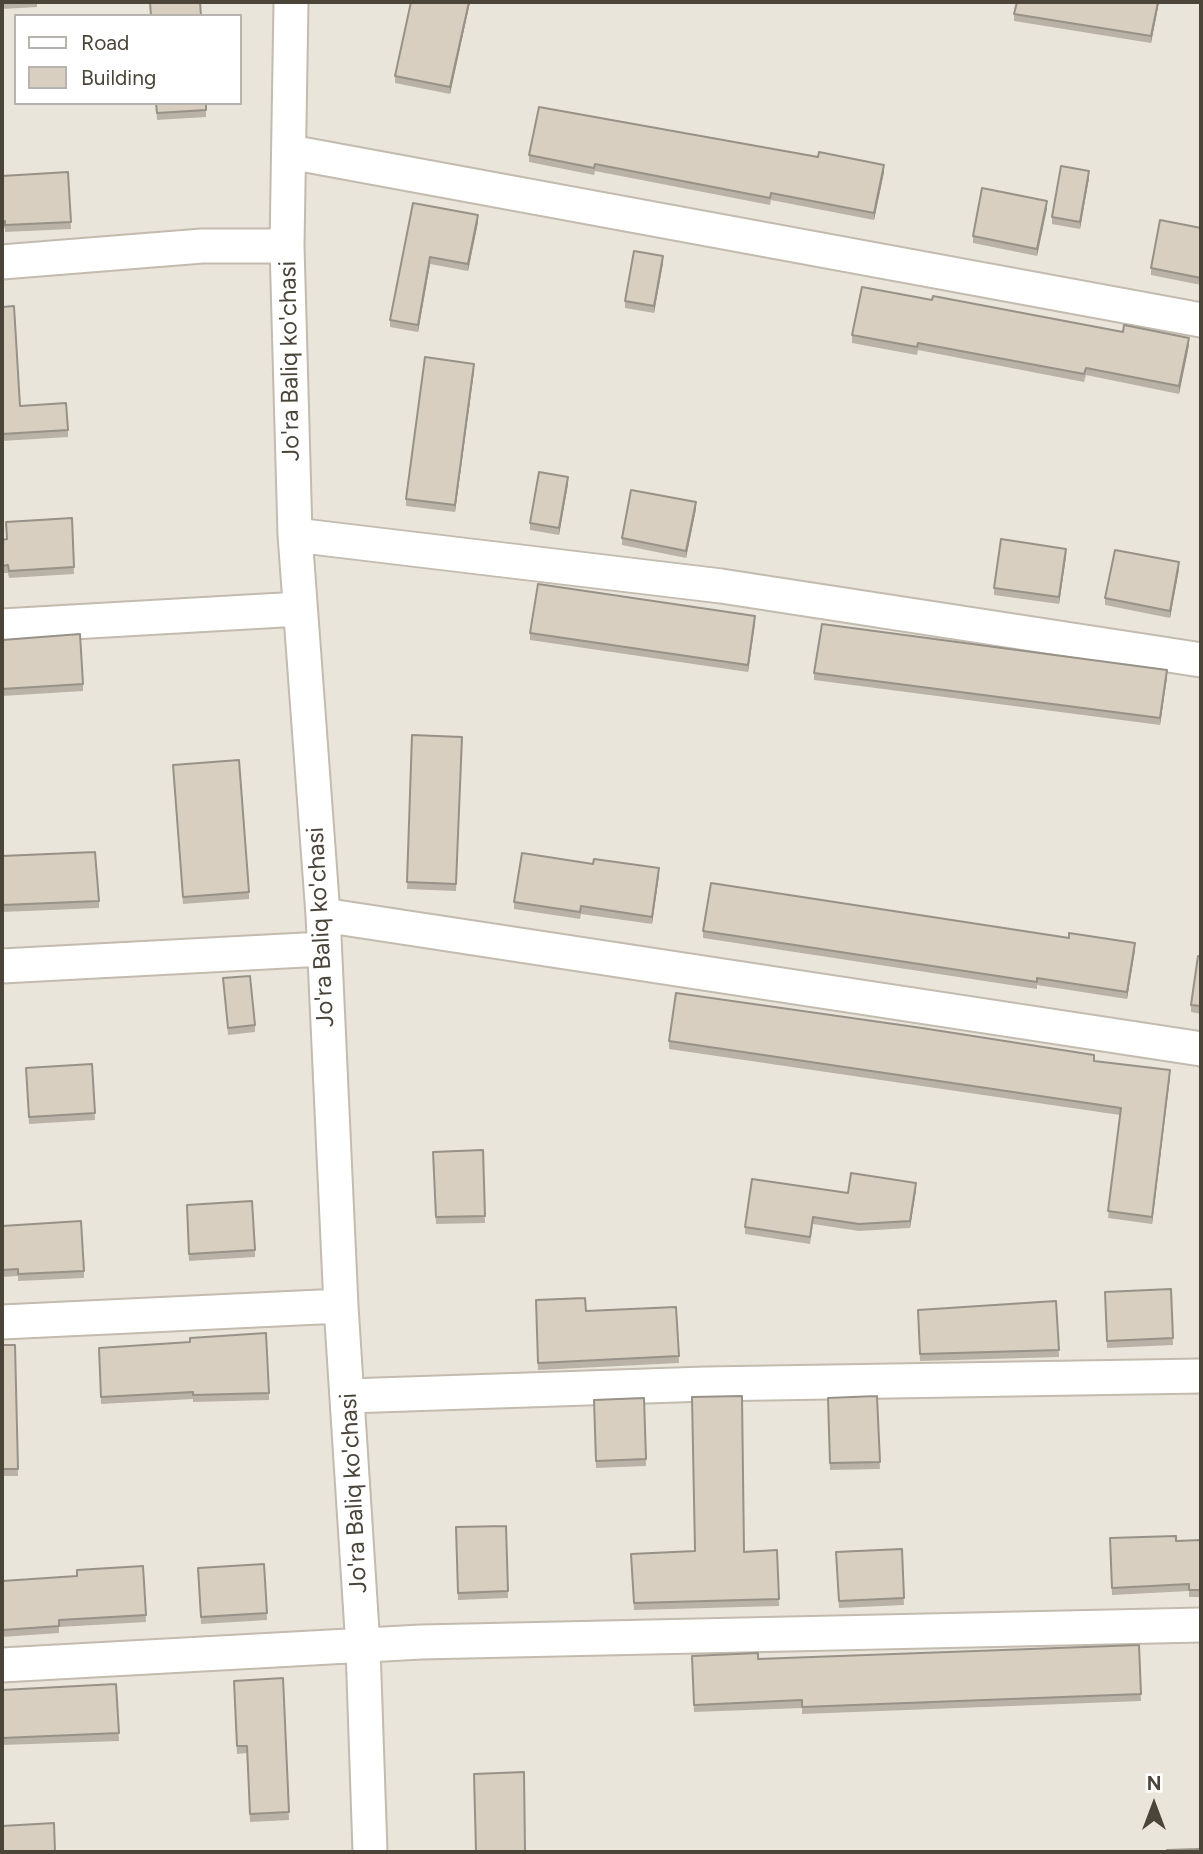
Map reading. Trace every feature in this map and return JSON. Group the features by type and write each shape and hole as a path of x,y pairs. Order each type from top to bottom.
{"street":[{"name":"Jo'ra Baliq ko'chasi","path":"291,2 288,246 295,535 323,915 341,1306 363,1647 370,1852"},
{"path":"290,152 1201,320"},
{"path":"2,262 202,246 288,246"},
{"path":"295,535 721,586 1200,651"},
{"path":"2,626 300,609"},
{"path":"323,915 1201,1049"},
{"path":"2,966 323,949"},
{"path":"2,1322 341,1306"},
{"path":"348,1396 706,1384 1201,1376"},
{"path":"2,1665 421,1642 1201,1625"}],"shaded area":[{"path":"2,2 1201,2 1201,1852 2,1852"}],"building":[{"path":"150,2 200,2 201,14 151,14"},
{"path":"411,2 469,2 450,87 395,76"},
{"path":"1017,2 1158,2 1151,36 1014,14"},
{"path":"156,105 206,105 206,110 157,113"},
{"path":"539,107 818,157 819,152 884,165 874,213 771,193 770,198 595,164 594,168 529,155"},
{"path":"1061,166 1089,171 1080,222 1052,217"},
{"path":"68,172 71,222 5,225 5,221 2,221 2,176"},
{"path":"982,188 1047,201 1037,249 973,236"},
{"path":"413,203 478,215 468,264 430,257 418,325 390,320"},
{"path":"1160,220 1201,228 1201,278 1151,268"},
{"path":"634,251 663,256 654,306 625,301"},
{"path":"862,287 932,300 933,296 1123,332 1124,325 1189,338 1179,386 1086,368 1084,374 918,343 917,347 852,335"},
{"path":"14,306 20,406 66,403 68,430 2,434 2,307"},
{"path":"425,357 474,364 455,505 406,499"},
{"path":"539,472 568,477 559,528 530,523"},
{"path":"631,490 696,502 686,551 622,538"},
{"path":"72,518 74,567 9,571 8,565 2,566 2,540 7,539 6,522"},
{"path":"1001,539 1066,549 1059,597 994,588"},
{"path":"1115,550 1179,562 1170,611 1105,598"},
{"path":"538,584 755,616 748,665 530,633"},
{"path":"822,624 1167,670 1160,718 814,673"},
{"path":"80,634 83,684 2,689 2,640"},
{"path":"412,735 462,737 456,884 407,882"},
{"path":"239,760 249,892 183,897 173,765"},
{"path":"95,852 99,901 2,905 2,856"},
{"path":"522,853 593,864 594,859 659,868 652,917 581,906 580,912 514,902"},
{"path":"711,883 1069,938 1069,933 1135,943 1127,992 1037,978 1037,982 703,931"},
{"path":"1198,956 1201,956 1201,1006 1191,1005"},
{"path":"250,976 255,1025 228,1028 223,978"},
{"path":"676,993 922,1028 1094,1055 1094,1061 1170,1070 1152,1217 1108,1211 1121,1108 669,1041"},
{"path":"92,1064 95,1113 29,1117 26,1068"},
{"path":"483,1150 485,1216 436,1217 433,1152"},
{"path":"851,1173 916,1183 910,1221 859,1224 813,1217 810,1237 745,1227 752,1179 848,1193"},
{"path":"252,1201 255,1250 189,1254 187,1205"},
{"path":"81,1221 84,1271 18,1274 18,1269 2,1270 2,1226"},
{"path":"1171,1289 1173,1338 1107,1341 1105,1292"},
{"path":"585,1298 586,1311 676,1307 679,1356 538,1363 536,1300"},
{"path":"1056,1301 1059,1350 920,1354 918,1310"},
{"path":"266,1333 269,1393 193,1395 193,1392 101,1397 99,1348 190,1342 190,1338"},
{"path":"2,1345 15,1345 18,1469 2,1469"},
{"path":"742,1396 744,1552 777,1550 779,1599 634,1603 631,1554 695,1551 692,1397"},
{"path":"877,1396 880,1462 830,1463 828,1398"},
{"path":"644,1398 646,1459 596,1461 594,1400"},
{"path":"506,1526 508,1591 458,1593 456,1527"},
{"path":"1176,1536 1176,1541 1201,1540 1201,1590 1189,1590 1189,1584 1112,1588 1110,1538"},
{"path":"902,1549 904,1598 839,1601 836,1552"},
{"path":"264,1564 267,1613 201,1617 198,1568"},
{"path":"143,1566 146,1615 59,1620 59,1626 2,1630 2,1581 77,1576 77,1570"},
{"path":"1139,1645 1141,1694 802,1707 802,1700 694,1705 692,1656 758,1653 758,1659"},
{"path":"283,1678 289,1812 250,1814 247,1746 237,1746 234,1681"},
{"path":"116,1684 119,1733 2,1738 2,1690"},
{"path":"524,1772 525,1852 476,1852 474,1774"},
{"path":"54,1823 55,1852 2,1852 2,1826"},
{"path":"1201,1849 1201,1852 1167,1852 1167,1850"}]}
